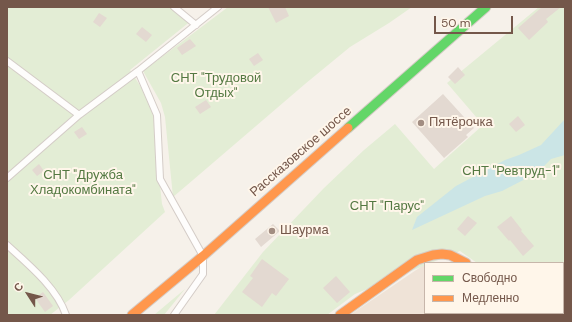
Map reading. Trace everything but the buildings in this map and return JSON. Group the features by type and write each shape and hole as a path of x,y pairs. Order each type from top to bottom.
{"main road":[{"name":"Рассказовское шоссе","path":"132,315 202,256 486,7"},
{"path":"340,315 418,260 433,255 442,254 450,255 464,262"}],"lane":[{"path":"174,7 196,25"},
{"path":"7,178 79,115 138,71 218,7"},
{"path":"7,61 79,115"},
{"path":"138,71 157,115 160,179 202,256 203,274 174,315"},
{"path":"7,245 33,268 56,295 64,307 66,315"}],"shaded area":[{"path":"424,265 424,314 564,314 565,304 565,315 350,315"}],"green space":[{"name":"СНТ \"Дружба Хладокомбината\"","path":"7,7 175,7 192,20 130,70 155,109 156,148 162,204 165,212 69,300 50,315 7,315"},
{"name":"СНТ \"Трудовой Отдых\"","path":"228,7 412,7 350,47 173,197 165,117 161,103 143,71"},
{"path":"539,7 565,7 565,293 564,262 476,262 460,251 433,262 424,262 424,266 355,294 327,315 214,315 263,252 324,188 364,150 395,124 434,169 483,125 447,83"},
{"path":"185,289 164,315 154,315"}],"water":[{"path":"565,119 565,155 551,159 537,173 502,191 485,196 412,230 417,217 456,186 505,160 541,145"}],"traffic: fast":[{"path":"348,128 486,7"}],"traffic: slow":[{"path":"132,315 203,256 348,128"},
{"path":"340,315 417,260 442,254 450,255 464,262"}],"place":[{"name":"Пятёрочка","path":"421,123"},
{"name":"Шаурма","path":"272,231"}],"park label":[{"name":"СНТ \"Ревтруд-1\"","path":"511,172"},
{"name":"СНТ \"Парус\"","path":"387,207"}]}
